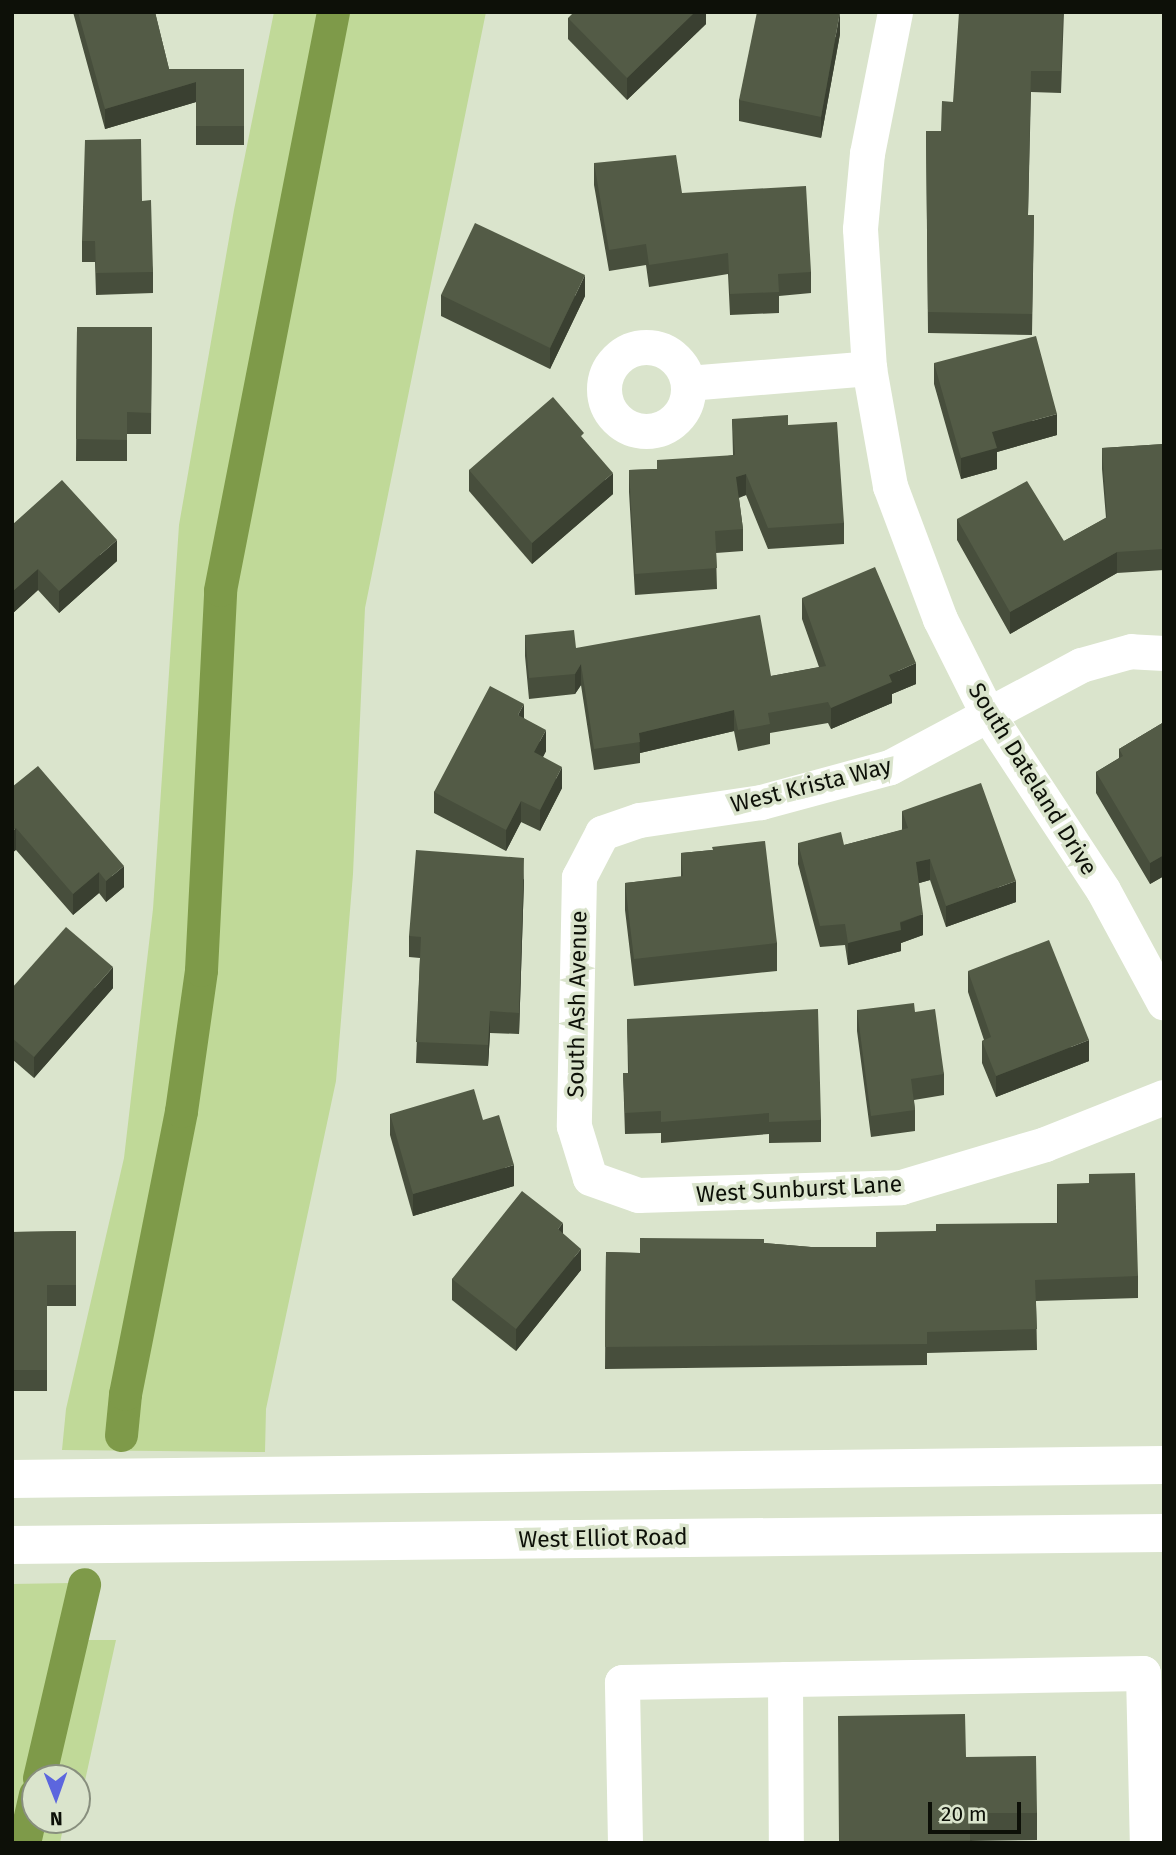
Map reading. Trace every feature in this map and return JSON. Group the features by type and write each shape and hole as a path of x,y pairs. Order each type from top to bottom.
{"main road":[{"path":"12,1479 1164,1465"},
{"name":"West Elliot Road","path":"28,1545 1164,1533"}],"street":[{"name":"South Dateland Drive","path":"895,12 867,153 860,229 869,368 894,498 940,620 988,715 1103,890 1164,1003"},
{"path":"688,383 869,368"},
{"name":"West Krista Way","path":"602,833 639,820 761,802 890,767 1081,665 1131,651 1164,653"},
{"name":"South Ash Avenue","path":"590,1178 574,1126 579,877 602,833"},
{"name":"West Sunburst Lane","path":"590,1178 638,1195 901,1187 1045,1144 1164,1097"},
{"path":"625,1843 622,1682 1143,1673 1147,1843"},
{"path":"785,1679 786,1843"}],"green space":[{"path":"274,12 486,12 365,608 353,874 336,1081 266,1409 265,1452 62,1450 66,1409 124,1158 153,909 179,525 234,210"},
{"path":"72,1583 61,1640 116,1640 89,1764 21,1764 21,1834 62,1834 60,1843 12,1843 12,1584"}],"building":[{"path":"78,12 155,12 169,69 244,69 244,126 196,126 196,82 105,109"},
{"path":"574,12 695,12 627,78 568,18"},
{"path":"757,12 840,12 821,117 739,100"},
{"path":"959,12 1063,12 1061,71 1031,71 1028,215 1034,215 1032,314 928,312 926,131 941,131 942,101 953,102"},
{"path":"141,139 142,201 151,200 153,272 96,273 95,241 82,241 85,140"},
{"path":"676,155 682,193 806,186 811,272 778,274 779,292 730,294 728,253 649,265 646,244 609,250 594,163"},
{"path":"475,223 585,275 550,348 441,295"},
{"path":"77,327 152,327 151,413 127,412 127,440 76,439"},
{"path":"1036,336 1057,414 992,432 997,448 961,458 934,363"},
{"path":"553,397 584,433 581,436 613,473 532,543 469,470"},
{"path":"788,415 788,425 837,422 844,523 768,528 746,474 736,477 743,529 715,531 717,568 635,574 629,470 657,469 657,460 735,455 732,419"},
{"path":"1164,444 1164,549 1117,552 1010,612 957,519 1027,481 1064,541 1107,517 1102,448"},
{"path":"62,480 117,540 59,591 38,569 12,592 12,525"},
{"path":"875,567 916,663 889,675 892,682 831,708 828,702 768,713 770,724 738,730 734,710 639,733 640,742 594,749 581,664 575,674 529,678 525,635 574,630 576,648 760,615 771,676 826,666 802,598"},
{"path":"490,686 524,704 518,715 546,730 534,752 562,767 540,810 521,801 506,830 434,792"},
{"path":"1164,722 1164,855 1150,863 1096,772 1123,756 1119,749"},
{"path":"38,766 124,866 106,881 99,872 73,894 16,828 12,832 12,787"},
{"path":"981,783 1016,881 946,906 930,859 916,862 923,914 900,922 901,930 848,943 845,924 820,926 798,843 841,832 844,845 908,828 902,811"},
{"path":"765,841 777,943 634,959 625,883 683,876 681,853"},
{"path":"416,850 524,858 519,1013 490,1011 488,1045 416,1042 421,937 409,936"},
{"path":"66,927 113,967 34,1057 12,1038 12,988"},
{"path":"1049,940 1089,1040 996,1076 982,1041 991,1037 968,971"},
{"path":"914,1003 915,1012 935,1009 944,1074 911,1079 915,1110 871,1116 857,1010"},
{"path":"818,1009 821,1120 769,1122 769,1113 661,1122 661,1111 625,1113 623,1073 629,1073 627,1019"},
{"path":"474,1089 483,1120 499,1115 514,1165 413,1194 390,1114"},
{"path":"1135,1173 1138,1276 1035,1280 1037,1329 927,1332 927,1344 605,1347 606,1252 640,1253 640,1238 764,1239 764,1243 811,1247 876,1247 876,1232 936,1231 936,1224 1058,1223 1057,1184 1089,1183 1089,1174"},
{"path":"522,1191 563,1223 558,1229 581,1249 516,1329 452,1279"},
{"path":"76,1231 76,1285 47,1285 47,1370 12,1370 12,1232"},
{"path":"965,1714 966,1757 1036,1756 1037,1813 970,1813 970,1843 839,1843 838,1716"}],"waterway":[{"path":"121,1435 125,1394 181,1111 201,970 220,590 333,12"},
{"path":"42,1764 84,1584"},
{"path":"24,1843 26,1834"}]}
